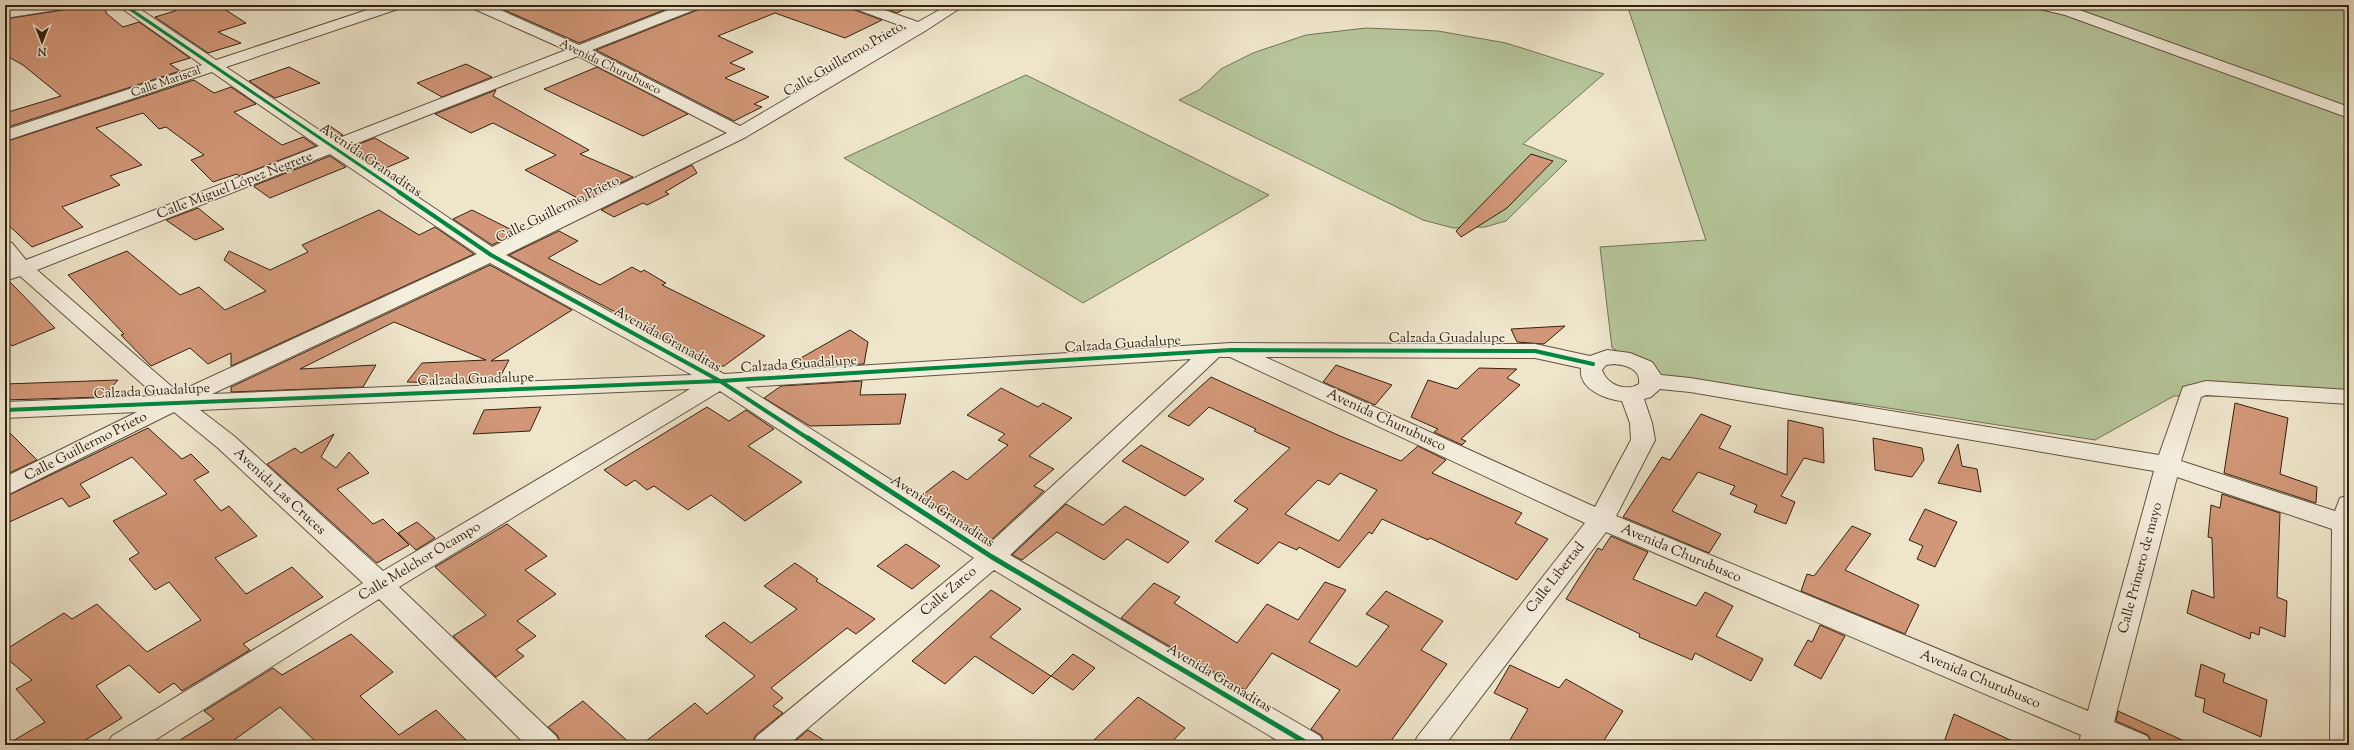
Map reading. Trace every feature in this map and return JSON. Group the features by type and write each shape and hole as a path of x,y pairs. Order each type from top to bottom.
{"street":[{"path":"5,14 63,5"},
{"name":"Avenida Granaditas","path":"124,5 490,255 720,381 992,557 1310,745"},
{"name":"Calle Mariscal","path":"5,136 396,5"},
{"name":"Avenida Churubusco","path":"478,5 581,50 740,133"},
{"name":"Calle Miguel López Negrete","path":"14,271 332,148 694,5"},
{"path":"858,5 920,28"},
{"name":"Calle Guillermo Prieto","path":"5,487 176,402 490,255 740,133 958,5"},
{"path":"2041,5 2069,11 2349,113"},
{"name":"Avenida Las Cruces","path":"5,247 14,271 226,442 381,585 546,745"},
{"name":"Avenida Churubusco","path":"1222,350 1601,520 2096,737 2137,745"},
{"name":"Calzada Guadalupe","path":"5,410 720,381 1222,350 1535,351 1555,354 1593,364"},
{"name":"Calle Zarco","path":"767,745 992,557 1222,350"},
{"path":"1607,357 1627,359 1645,368 1652,381 1646,391 1631,395 1619,394 1601,387 1591,375 1593,364 1607,357"},
{"name":"Calle Melchor Ocampo","path":"122,745 381,585 720,381"},
{"path":"1652,381 1690,385 2168,465 2348,518 2345,745"},
{"name":"Calle Primero de mayo","path":"2096,737 2168,465 2191,392 2206,388 2349,397"},
{"name":"Calle Libertad","path":"1428,745 1601,520 1643,440 1641,423 1631,395"}],"green space":[{"path":"1627,5 2349,5 2349,399 2312,396 2174,396 2095,440 1862,404 1671,381 1612,348 1600,247 1706,240"},
{"path":"1366,28 1438,31 1506,43 1604,74 1523,144 1567,161 1506,221 1485,227 1453,228 1423,220 1179,100 1199,90 1221,69 1253,53 1306,35"},
{"path":"1026,75 1269,195 1083,303 844,158"}],"building":[{"path":"71,5 106,5 106,13 123,27 139,22 190,58 170,64 180,71 5,128 5,113 61,96 23,65 5,55 5,19 63,10"},
{"path":"187,5 218,5 246,23 218,32 241,43 208,53 155,17 175,11 174,7"},
{"path":"493,5 677,5 579,43"},
{"path":"702,5 850,5 852,9 882,20 845,38 775,13 718,36 753,52 730,63 745,69 725,78 769,97 754,104 762,107 734,121 596,50 700,9"},
{"path":"875,5 913,5 897,13"},
{"path":"466,64 492,77 442,97 417,83"},
{"path":"289,67 320,83 275,98 249,81"},
{"path":"597,67 688,114 643,136 544,89"},
{"path":"194,80 214,93 231,87 256,104 234,112 282,145 303,137 316,146 239,176 237,174 213,182 191,160 204,155 166,127 159,129 143,113 96,128 142,165 110,176 120,185 62,207 83,227 32,247 5,222 5,142"},
{"path":"496,90 493,96 589,150 580,154 633,177 583,201 525,170 556,155 493,123 471,133 435,114"},
{"path":"330,126 343,135 334,138 321,130"},
{"path":"375,138 409,158 381,170 348,148"},
{"path":"1531,154 1553,161 1507,208 1461,237 1456,231"},
{"path":"330,156 346,167 270,198 253,186"},
{"path":"692,165 697,173 665,192 669,194 647,205 643,203 614,217 601,210"},
{"path":"198,208 224,229 195,240 166,220"},
{"path":"379,210 419,235 435,227 474,254 231,366 231,353 208,364 190,348 151,366 121,335 124,334 68,275 127,251 180,295 199,287 225,310 266,291 224,260 229,251 270,270 308,252 302,245"},
{"path":"472,210 518,233 492,245 453,219"},
{"path":"559,231 578,241 548,258 600,285 632,267 641,272 644,270 666,283 662,285 765,336 724,366 716,366 509,255"},
{"path":"490,265 572,310 491,361 509,360 498,381 445,383 407,382 422,363 486,360 394,322 300,369 376,365 363,387 231,392 231,387"},
{"path":"9,281 55,328 12,346 5,338 5,282"},
{"path":"1565,326 1544,344 1517,342 1511,329"},
{"path":"850,330 868,342 864,364 809,367 818,362 792,363"},
{"path":"1336,365 1392,385 1375,405 1323,382"},
{"path":"1479,368 1517,369 1507,378 1520,385 1461,439 1466,441 1462,445 1434,432 1438,429 1411,417 1428,380 1457,389"},
{"path":"1211,377 1340,436 1401,461 1418,446 1446,460 1432,473 1522,513 1515,523 1548,539 1517,580 1430,538 1428,540 1382,519 1372,534 1369,532 1339,568 1299,547 1297,550 1279,542 1258,564 1215,541 1248,509 1234,501 1290,448 1254,431 1256,429 1209,407 1189,426 1168,416","holes":["1340,473 1377,490 1339,541 1285,514 1318,480 1329,485"]},
{"path":"118,380 103,397 5,400 5,384"},
{"path":"862,381 860,395 906,394 900,424 810,426 764,398 781,386"},
{"path":"1001,388 1038,407 1043,403 1072,418 1029,456 1054,469 1034,486 1044,491 990,541 920,497 953,471 967,480 1008,445 998,440 1005,434 967,415"},
{"path":"2235,403 2288,418 2280,474 2317,487 2316,503 2224,473"},
{"path":"541,407 530,431 473,434 484,410"},
{"path":"707,407 729,421 746,410 774,429 748,446 802,482 745,521 711,495 688,510 654,486 647,490 635,480 626,486 604,470"},
{"path":"1701,414 1731,426 1719,448 1787,475 1788,420 1823,428 1824,463 1804,458 1781,496 1795,502 1786,524 1754,512 1757,505 1730,494 1735,486 1698,472 1672,511 1721,534 1709,553 1623,517 1662,457 1670,460"},
{"path":"5,428 37,460 5,475"},
{"path":"148,428 182,459 191,454 209,472 194,480 221,511 229,506 257,536 215,558 246,594 292,567 323,597 243,644 250,650 182,691 174,683 159,693 129,665 96,686 122,718 77,745 6,745 45,722 16,689 32,680 5,657 5,650 64,613 72,619 97,604 147,652 201,620 169,582 155,590 129,559 139,553 113,521 167,494 132,457 80,484 90,497 69,507 62,498 5,524 5,497"},
{"path":"334,434 321,457 336,468 349,452 369,473 337,489 373,524 383,519 409,545 377,563 267,464 295,448 301,453"},
{"path":"1873,438 1922,448 1924,460 1912,477 1875,470"},
{"path":"1958,444 1962,466 1977,469 1981,492 1938,483"},
{"path":"1141,445 1204,479 1185,496 1122,461"},
{"path":"2222,494 2280,513 2277,597 2287,601 2285,637 2260,627 2259,635 2251,632 2250,639 2187,613 2192,590 2214,598 2212,538 2208,537 2211,505 2220,508"},
{"path":"1066,504 1103,525 1125,506 1189,542 1168,563 1127,539 1104,560 1057,532 1022,560 1012,555"},
{"path":"1925,509 1957,522 1935,567 1917,559 1923,546 1909,540"},
{"path":"417,522 435,538 416,550 398,533"},
{"path":"507,524 547,556 525,570 556,594 517,621 536,636 516,650 524,656 496,677 453,636 486,615 435,567"},
{"path":"1852,526 1871,534 1845,570 1919,605 1905,634 1801,591 1807,574 1814,576"},
{"path":"1611,536 1648,552 1633,579 1696,606 1705,592 1733,606 1716,636 1763,659 1751,681 1695,653 1692,660 1639,637 1640,634 1566,599 1598,548 1602,550"},
{"path":"906,544 940,566 912,589 877,566"},
{"path":"795,563 818,579 816,581 875,619 856,634 847,628 771,688 783,698 773,706 783,713 756,735 751,745 641,745 695,703 707,714 755,676 705,636 724,622 751,643 797,609 764,586"},
{"path":"1325,582 1346,590 1309,642 1357,667 1389,626 1366,614 1386,591 1443,621 1421,650 1447,664 1388,745 1326,745 1321,735 1311,729 1340,690 1272,653 1245,690 1121,618 1154,583 1180,597 1174,603 1237,643 1267,604 1298,620"},
{"path":"991,590 1021,609 990,637 1051,676 1033,694 975,656 945,684 912,661"},
{"path":"1820,625 1845,636 1821,679 1794,665 1808,640 1812,642"},
{"path":"351,634 393,672 360,696 399,735 436,710 471,745 319,745 280,707 227,745 172,745 214,719 204,711 273,668 282,675"},
{"path":"1073,654 1095,668 1073,690 1051,676"},
{"path":"2201,664 2225,674 2223,682 2267,700 2261,737 2203,712 2205,699 2195,696"},
{"path":"1510,665 1559,688 1566,679 1623,711 1601,745 1507,745 1528,709 1494,693"},
{"path":"1138,697 1185,728 1169,745 1089,745"},
{"path":"583,701 632,745 562,745 557,735 548,727"},
{"path":"2118,711 2193,745 2153,745 2148,735 2116,721"},
{"path":"1954,714 2021,745 1943,745"},
{"path":"808,730 831,745 790,745"}],"cycle path":[{"path":"124,5 491,255 720,381 992,557 1310,745"},
{"path":"5,410 720,381 1231,350 1535,351 1555,354 1593,364"}]}
